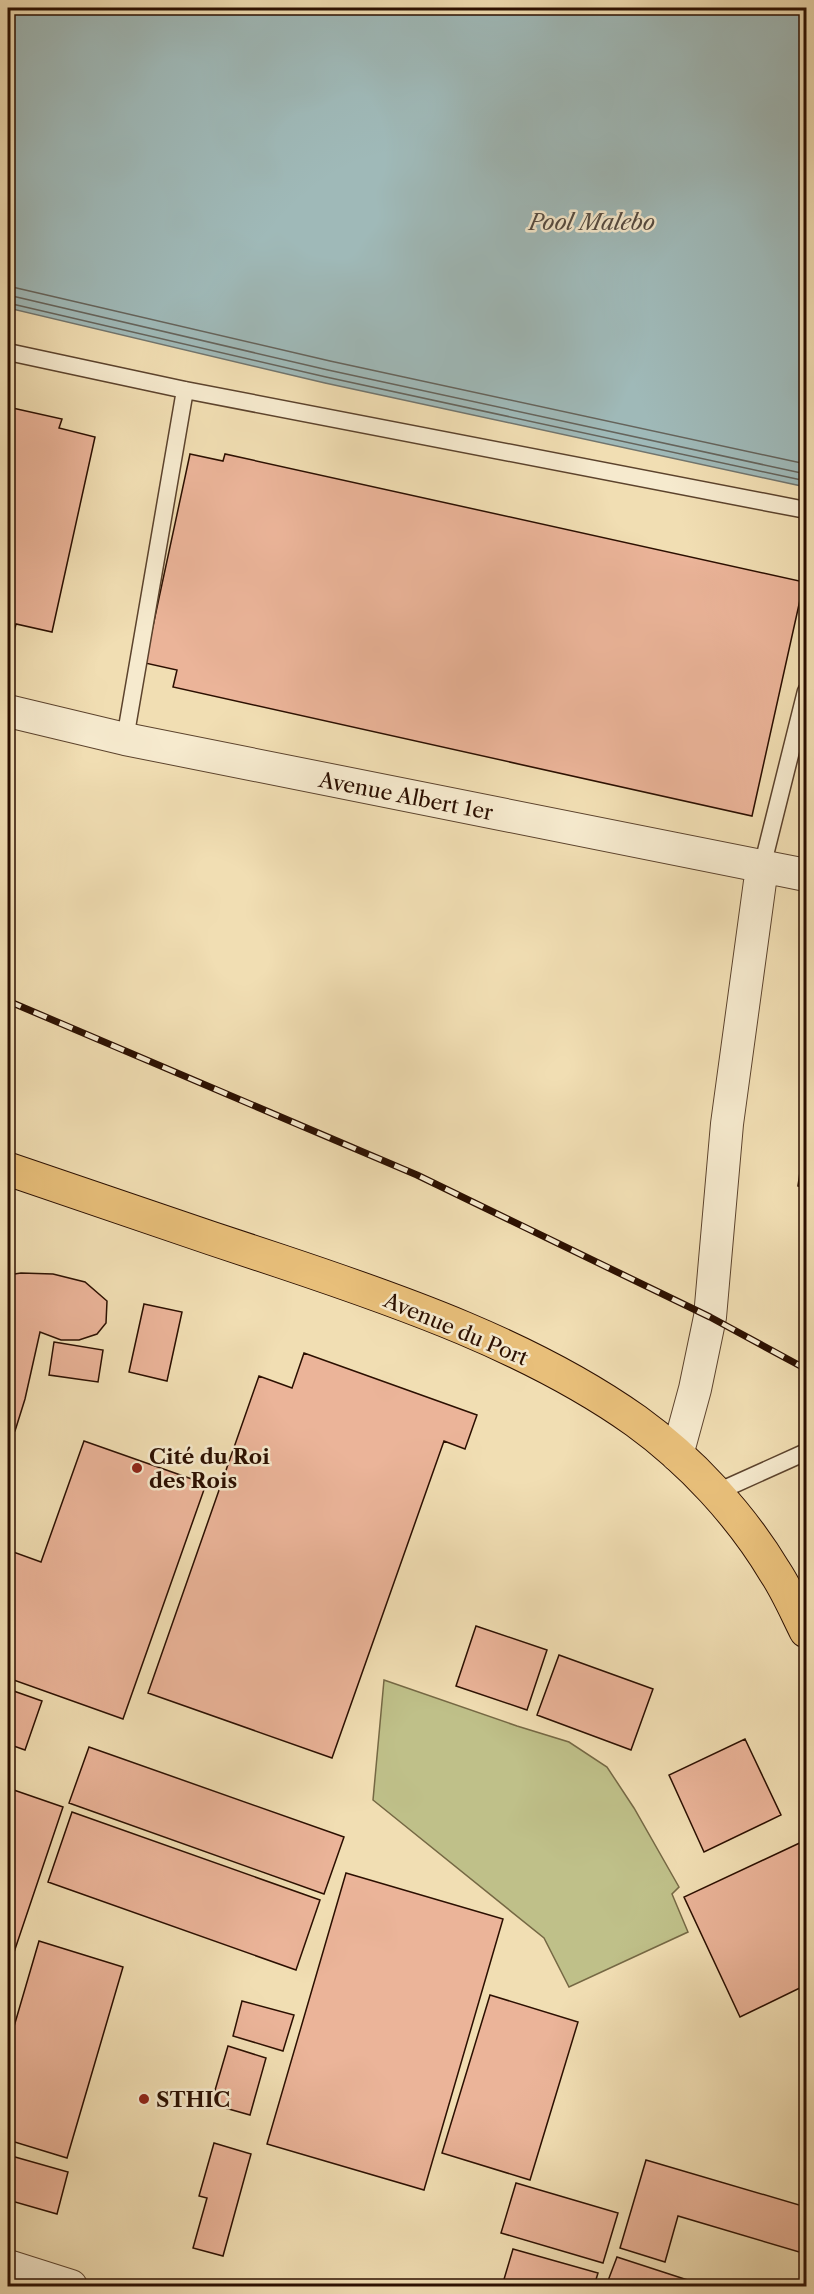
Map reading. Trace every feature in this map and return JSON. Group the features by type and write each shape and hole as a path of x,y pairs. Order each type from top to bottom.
{"main road":[{"name":"Avenue du Port","path":"8,1170 364,1290 474,1333 564,1377 636,1421 676,1455 715,1493 748,1532 776,1572 807,1631"}],"street":[{"name":"Avenue Albert 1er","path":"8,711 124,739 807,875"},
{"path":"676,1455 695,1389 710,1317 728,1124 762,867"},
{"path":"8,2266 71,2286"}],"lane":[{"path":"8,352 184,390 807,510"},
{"path":"124,739 184,390"},
{"path":"762,867 807,691"},
{"path":"715,1493 807,1452"}],"green space":[{"path":"384,1680 569,1742 607,1767 634,1808 679,1887 672,1894 688,1932 569,1987 544,1938 373,1800"}],"water":[{"name":"Pool Malebo","path":"8,8 806,8 806,487 325,383 8,308"}],"building":[{"path":"8,407 62,419 59,428 95,437 52,632 16,624 10,647 8,647"},
{"path":"190,454 223,461 225,454 804,582 752,816 173,687 177,670 145,663"},
{"path":"806,1131 806,1188 798,1186"},
{"path":"53,1274 85,1282 107,1301 106,1323 97,1334 79,1340 61,1340 40,1332 25,1399 15,1431 8,1430 8,1275"},
{"path":"144,1304 182,1312 167,1381 129,1372"},
{"path":"54,1342 103,1350 98,1382 49,1375"},
{"path":"304,1353 477,1415 465,1449 444,1441 332,1758 148,1693 259,1376 292,1388"},
{"path":"84,1441 206,1484 123,1719 8,1678 8,1550 41,1562"},
{"path":"476,1626 547,1650 527,1710 456,1686"},
{"path":"559,1655 653,1689 631,1750 537,1715"},
{"path":"8,1689 42,1701 25,1750 8,1744"},
{"path":"745,1739 781,1815 704,1852 669,1775"},
{"path":"89,1747 344,1837 324,1894 69,1803"},
{"path":"8,1788 63,1807 8,1970"},
{"path":"72,1812 320,1900 296,1970 48,1882"},
{"path":"806,1840 806,1985 740,2017 684,1897"},
{"path":"346,1873 503,1919 424,2190 267,2144"},
{"path":"39,1941 123,1967 67,2158 8,2140 8,2047"},
{"path":"490,1995 578,2022 530,2180 442,2153"},
{"path":"242,2001 294,2015 283,2051 233,2036"},
{"path":"228,2046 266,2058 250,2115 211,2104"},
{"path":"214,2143 251,2154 223,2256 193,2248 207,2198 199,2196"},
{"path":"8,2155 68,2172 57,2214 8,2200"},
{"path":"646,2160 806,2207 806,2254 678,2216 665,2262 620,2248"},
{"path":"516,2183 618,2213 603,2263 501,2233"},
{"path":"513,2249 598,2273 594,2286 502,2286"},
{"path":"617,2257 706,2286 606,2286"}],"railway":[{"path":"8,1001 417,1175 710,1317 806,1369"}],"place":[{"name":"Cité du Roi des Rois","path":"137,1468"},
{"name":"STHIC","path":"144,2099"}]}
